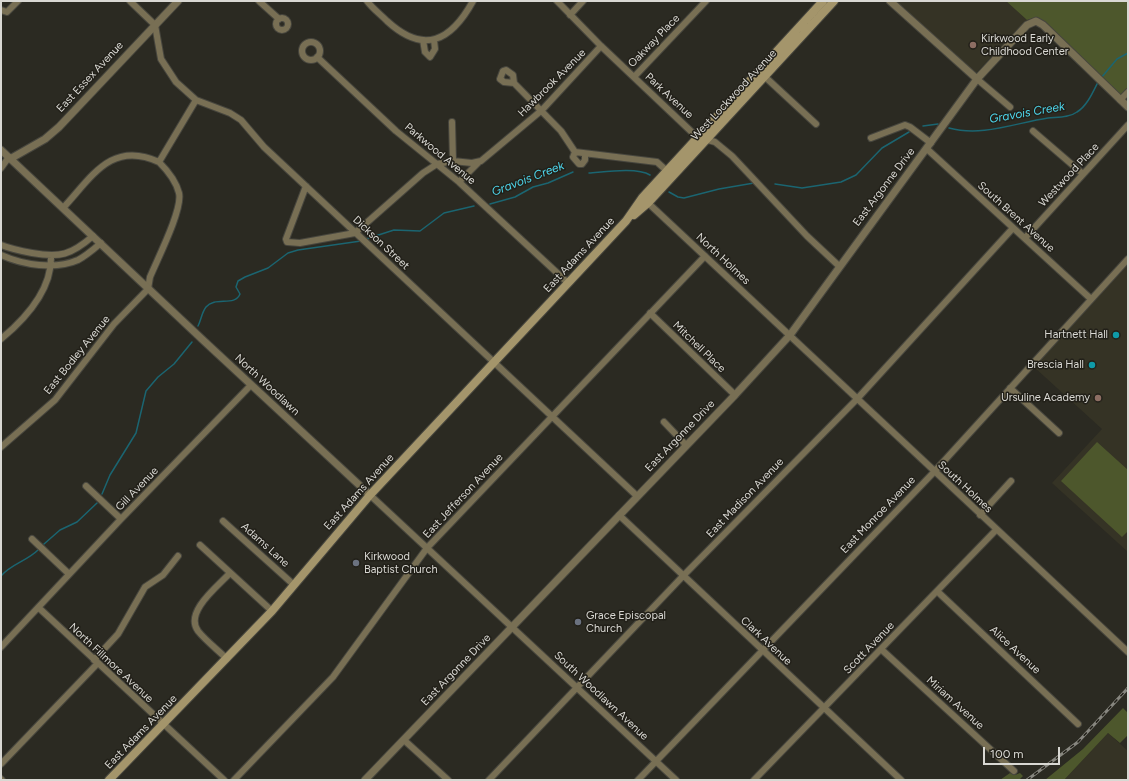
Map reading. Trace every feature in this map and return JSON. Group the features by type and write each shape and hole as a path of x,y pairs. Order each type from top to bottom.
{"main road":[{"name":"West Lockwood Avenue","path":"645,200 667,171 697,137 823,1"},
{"name":"West Lockwood Avenue","path":"645,200 708,140 834,1"},
{"name":"East Adams Avenue","path":"110,780 272,611 370,495 645,200"}],"street":[{"path":"1,10 7,12 18,1"},
{"path":"130,1 155,25"},
{"name":"East Essex Avenue","path":"1,168 10,158 45,139 59,127 178,1"},
{"path":"258,1 279,19"},
{"path":"367,1 398,31 408,37 423,40 434,40 440,38 455,27 466,15 473,1"},
{"name":"Park Avenue","path":"557,1 601,46 697,137 715,142 732,156 807,236 839,266"},
{"path":"570,15 583,1"},
{"name":"Oakway Place","path":"634,76 706,1"},
{"path":"890,1 1010,107"},
{"name":"East Argonne Drive","path":"365,780 735,395 790,335 977,79 1027,25 1034,21 1043,25 1120,100"},
{"name":"Dickson Street","path":"155,25 161,59 176,82 196,100 230,113 241,120 264,147 637,496"},
{"path":"423,40 425,52 430,57 435,50 434,40"},
{"name":"Hawbrook Avenue","path":"460,182 478,163 542,110 601,46"},
{"name":"Parkwood Avenue","path":"317,57 396,131 460,182 568,283"},
{"path":"758,70 816,124"},
{"path":"514,83 561,131 575,152 657,162 667,171"},
{"path":"1128,92 1120,100 1128,107"},
{"path":"159,162 196,100"},
{"path":"452,122 453,161"},
{"path":"871,138 905,125 910,127 931,143"},
{"name":"Westwood Place","path":"1025,238 1128,125"},
{"path":"1033,131 1084,174"},
{"name":"South Brent Avenue","path":"927,149 1091,299"},
{"name":"North Woodlawn","path":"1,150 512,628"},
{"path":"575,152 573,157 579,164 582,164 585,160 585,154"},
{"path":"63,208 103,166 114,157 137,154 159,162 174,180 179,193 179,208 150,277 148,289"},
{"path":"306,186 288,233 286,239 287,242 295,243 358,235 423,173 438,164 453,161 478,163"},
{"name":"North Holmes","path":"645,200 790,335"},
{"name":"East Madison Avenue","path":"489,780 683,576 857,399 1013,228"},
{"path":"1,245 12,249 51,256 61,255 74,250 92,236"},
{"path":"1,255 14,260 51,266 77,260 101,243"},
{"path":"1,344 1,339 29,311 44,286 51,266 51,256"},
{"name":"East Jefferson Avenue","path":"234,780 333,677 427,548 705,256"},
{"name":"East Monroe Avenue","path":"638,780 934,472 1128,259"},
{"name":"East Bodley Avenue","path":"1,447 55,400 114,324 148,289"},
{"name":"Mitchell Place","path":"650,313 735,395"},
{"name":"South Holmes","path":"790,335 934,472 1128,652"},
{"name":"Gill Avenue","path":"1,647 121,519 251,385"},
{"path":"1010,388 1059,433"},
{"path":"664,422 686,445"},
{"path":"980,514 1011,480"},
{"path":"86,486 121,519"},
{"name":"Clark Avenue","path":"619,515 901,780"},
{"name":"Adams Lane","path":"223,521 294,585"},
{"name":"Scott Avenue","path":"754,780 882,650 996,530"},
{"path":"32,539 69,574"},
{"path":"200,545 272,611"},
{"path":"1,764 95,662 118,634 146,587 163,575 178,556"},
{"path":"227,659 198,630 194,619 194,614 200,604 230,573"},
{"name":"Alice Avenue","path":"938,592 1078,724"},
{"name":"North Fillmore Avenue","path":"38,608 224,780"},
{"name":"South Woodlawn Avenue","path":"512,628 676,780"},
{"name":"Miriam Avenue","path":"882,650 1014,771"},
{"path":"404,740 448,780"}],"shaded area":[{"name":"Kirkwood Early Childhood Center","path":"894,1 1006,1 1027,20 976,73 973,72"},
{"name":"Ursuline Academy","path":"1128,264 1128,552 1052,483 1102,429 1034,367"},
{"path":"1108,733 1128,751 1128,780 1064,780"}],"green space":[{"path":"1006,1 1128,1 1128,87 1120,96 1037,18 1027,20"},
{"path":"1097,442 1128,470 1128,531 1122,537 1061,481"},
{"path":"1123,708 1128,713 1128,735 1120,743 1108,733 1064,780 1045,780 1083,749"},
{"path":"1010,773 1015,775 1020,773 1023,776 1019,780 1000,780"}],"waterway":[{"name":"Gravois Creek","path":"1101,78 1117,59 1128,53"},
{"name":"Gravois Creek","path":"949,128 974,131 986,130 1074,114 1084,106 1098,82"},
{"name":"Gravois Creek","path":"923,126 938,124"},
{"name":"Gravois Creek","path":"775,184 802,188 841,182 856,175 882,148 909,132"},
{"name":"Gravois Creek","path":"589,173 637,171 650,175"},
{"name":"Gravois Creek","path":"490,204 515,197 533,187 548,183 573,172"},
{"name":"Gravois Creek","path":"669,192 678,197 684,198 719,189 754,183"},
{"name":"Gravois Creek","path":"366,239 394,230 420,231 444,213 474,206"},
{"name":"Gravois Creek","path":"198,326 206,307 210,304 214,302 234,300 237,298 240,294 236,287 238,281 268,268 288,253 298,250 361,241"},
{"name":"Gravois Creek","path":"102,494 110,475 136,433 146,391 158,377 174,364 192,342"},
{"name":"Gravois Creek","path":"44,544 60,530 77,522 97,503"},
{"name":"Gravois Creek","path":"1,576 9,568 34,554 38,550"}],"railway":[{"path":"1027,780 1078,742 1128,688"}],"place":[{"name":"Kirkwood Early Childhood Center","path":"973,45"},
{"name":"Hartnett Hall","path":"1116,335"},
{"name":"Brescia Hall","path":"1092,365"},
{"name":"Ursuline Academy","path":"1098,398"},
{"name":"Kirkwood Baptist Church","path":"356,563"},
{"name":"Grace Episcopal Church","path":"578,622"}]}
